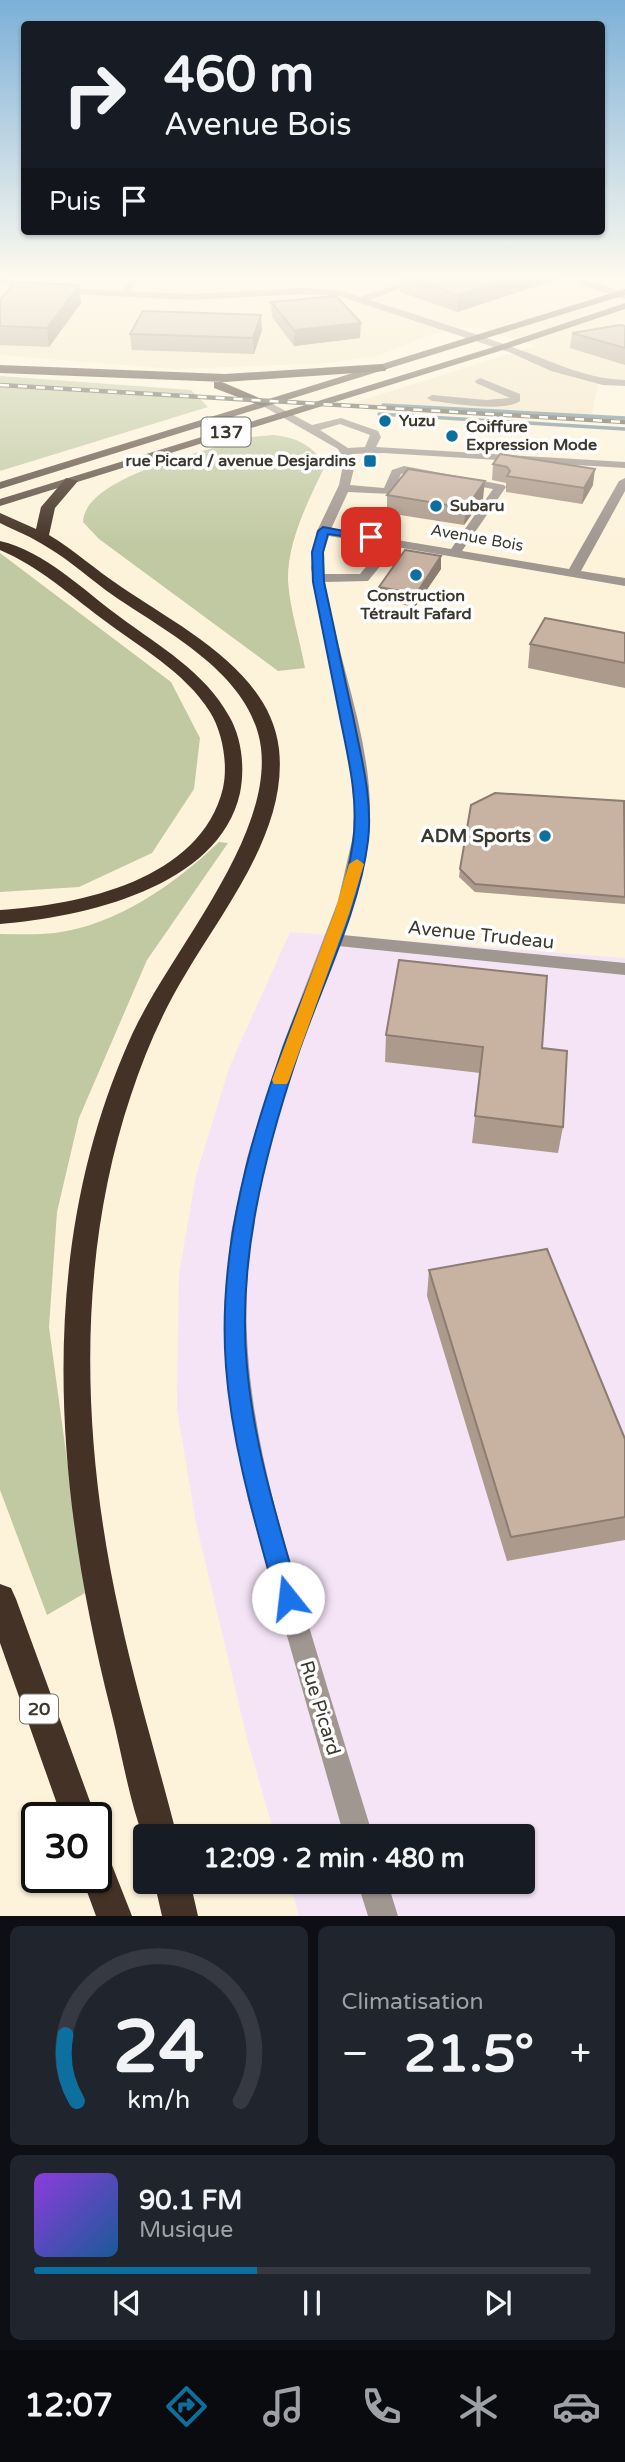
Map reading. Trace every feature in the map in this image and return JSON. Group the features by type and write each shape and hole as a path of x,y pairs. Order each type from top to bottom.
{"highway":[{"path":"0,369 185,377 273,377 381,368"},
{"path":"185,377 240,391 265,403"},
{"path":"41,537 48,507 71,481"},
{"path":"0,517 41,537 207,655 233,678 262,719 273,761 271,788 257,830 158,1004 125,1077 102,1152 82,1264 77,1334 77,1392 93,1548 107,1627 157,1824"},
{"path":"0,545 34,562 191,679 221,716 229,735 234,765 230,796 214,829 197,849 172,869 139,888 102,901 48,913 0,917"},
{"name":"20","path":"0,1599 73,1802"},
{"path":"106,1893 114,1916"},
{"path":"175,1894 180,1916"}],"main road":[{"name":"137","path":"0,486 389,365"},
{"name":"137","path":"0,503 443,365"}],"street":[{"path":"546,365 603,382 625,383"},
{"path":"432,398 486,403 515,401 516,396 480,381"},
{"path":"265,403 346,451 370,449 625,465"},
{"path":"311,429 341,421 374,433 376,437 370,449"},
{"name":"Rue Picard","path":"346,451 351,467 323,531 318,552 318,578 349,723 362,810 357,862 332,940 288,1057 255,1170 239,1260 235,1336 243,1416 259,1497 355,1824"},
{"path":"462,478 476,456"},
{"path":"342,488 388,492 395,474 402,469 500,487 455,552"},
{"path":"573,573 625,481"},
{"name":"Avenue Bois","path":"323,531 625,582"},
{"path":"318,578 365,578 394,541"},
{"name":"Avenue Trudeau","path":"332,940 625,970"},
{"path":"376,1894 383,1916"}],"shaded area":[{"path":"130,365 266,365 175,369"},
{"path":"473,365 625,365 625,383 598,382 591,419 350,404"},
{"path":"290,932 625,958 625,1916 299,1916 293,1894 535,1894 535,1824 272,1824 247,1738 196,1523 177,1409 179,1274 196,1176 229,1068"}],"green space":[{"path":"0,376 191,390 208,407 0,471"},
{"path":"273,435 303,443 315,452 325,466 300,522 289,566 291,603 305,668 278,671 99,539 83,522 89,505 105,491 127,478 181,457 252,437"},
{"path":"0,553 171,682 200,738 194,789 152,853 79,887 0,892"},
{"path":"219,842 228,843 147,960 79,1118 57,1212 49,1327 85,1593 47,1615 0,1490 0,934 55,933 78,929 123,912 184,873"}],"building":[{"path":"500,454 595,469 584,488 507,476 510,471 507,467 493,464"},
{"path":"408,469 485,481 466,508 387,495"},
{"path":"405,550 441,556 416,594 379,587"},
{"path":"545,618 625,633 625,663 530,644"},
{"name":"ADM Sports","path":"495,793 624,801 625,897 475,884 460,869 471,805"},
{"path":"399,960 547,976 542,1048 567,1051 563,1127 475,1116 483,1047 386,1035"},
{"path":"547,1249 625,1439 625,1517 511,1537 429,1270"}],"waterway":[{"path":"383,405 625,418"},
{"path":"379,414 625,429"}],"railway":[{"path":"0,385 625,422"}],"slow traffic":[{"path":"280,1080 342,914 357,864"}],"place":[{"name":"Yuzu","path":"385,421"},
{"name":"Coiffure Expression Mode","path":"452,436"},
{"name":"rue Picard / avenue Desjardins","path":"370,461"},
{"name":"Subaru","path":"436,506"},
{"name":"Construction Tétrault Fafard","path":"416,575"},
{"name":"ADM Sports","path":"545,836"}],"route":[{"path":"288,1598 259,1497 244,1427 236,1365 236,1279 248,1196 262,1143 288,1057 348,896 361,842 362,810 357,771 347,709 318,582 318,552 323,531 371,537"}]}
